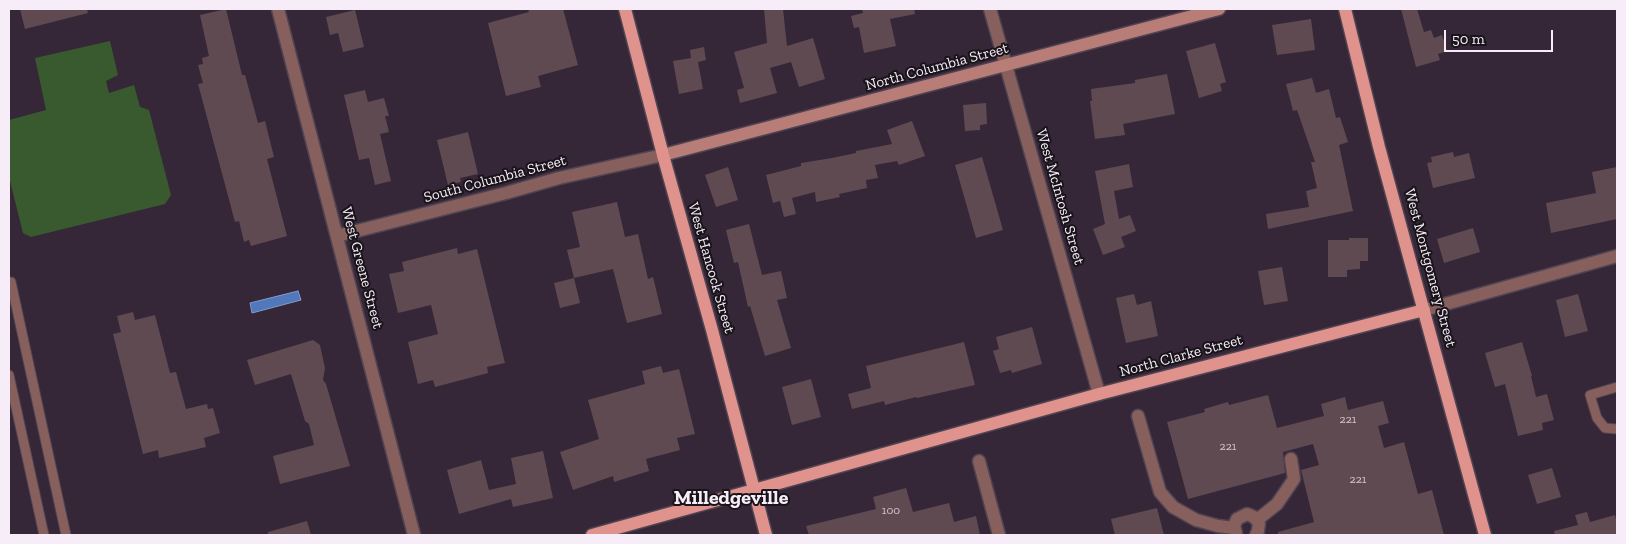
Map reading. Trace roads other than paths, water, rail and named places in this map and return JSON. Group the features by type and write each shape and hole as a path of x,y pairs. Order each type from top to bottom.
{"main road":[{"name":"West Hancock Street","path":"625,9 766,535"},
{"name":"West Montgomery Street","path":"1346,9 1380,147 1485,535"},
{"name":"North Clarke Street","path":"592,535 1099,394 1424,310"}],"street":[{"name":"West Greene Street","path":"278,9 414,535"},
{"name":"West McIntosh Street","path":"990,9 1099,394"},
{"name":"North Columbia Street","path":"663,155 1219,9"},
{"name":"South Columbia Street","path":"337,236 559,178 663,155"},
{"name":"North Clarke Street","path":"1424,310 1617,256"},
{"path":"1138,416 1160,492 1173,508 1196,520 1236,531 1236,519 1243,514 1251,515 1257,520 1259,528 1256,535"},
{"path":"1257,520 1277,504 1294,478 1291,459"},
{"path":"979,461 999,535"}],"lane":[{"path":"10,282 66,535"},
{"path":"9,375 44,535"},
{"path":"1617,387 1590,395 1597,418 1605,428 1617,429"}],"water":[{"path":"298,291 301,300 252,313 250,303"}],"district":[{"name":"Milledgeville","path":"731,498"}]}
